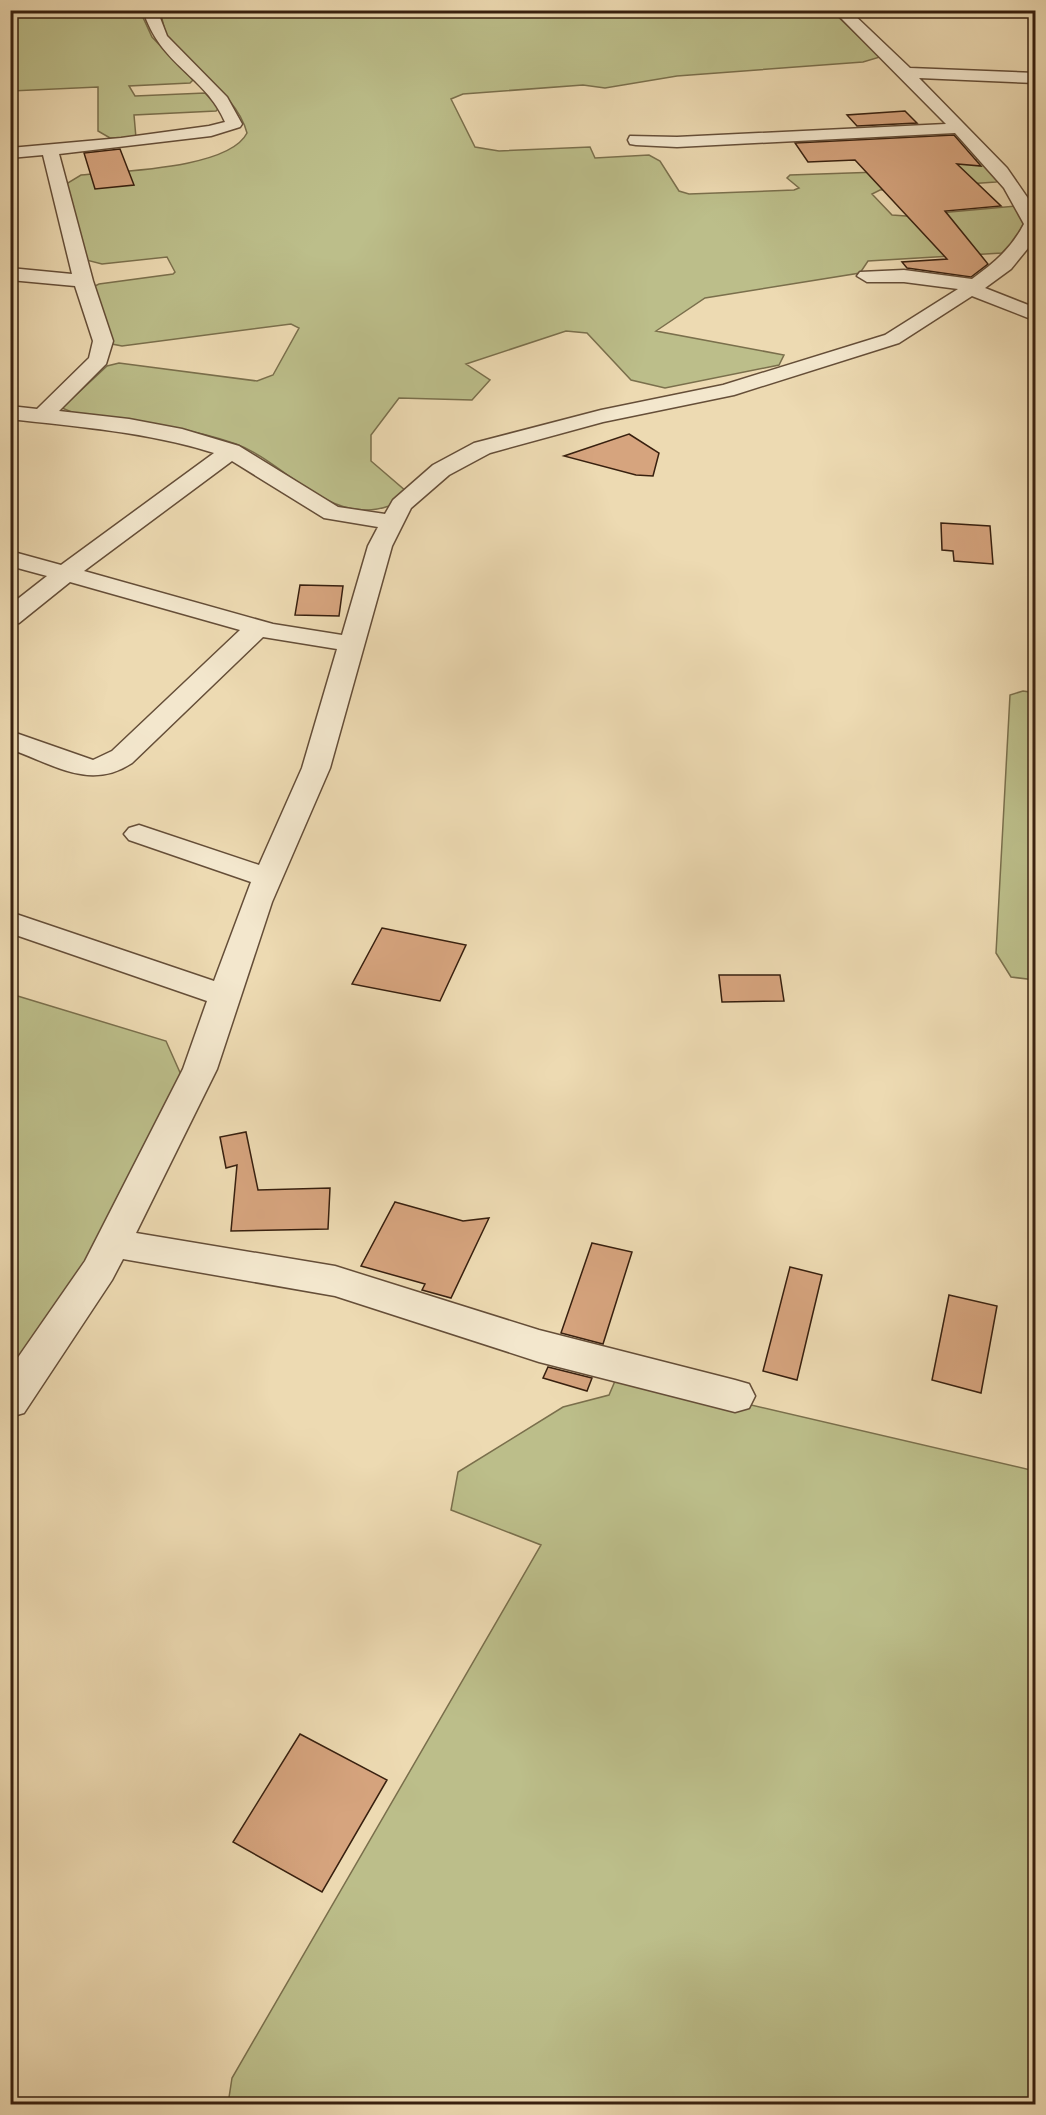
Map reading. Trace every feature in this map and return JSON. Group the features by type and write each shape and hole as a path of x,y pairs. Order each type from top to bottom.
{"street":[{"path":"10,153 211,131 234,124 232,118 208,87 162,39 150,10"},
{"path":"10,1401 99,1270 200,1069 268,878 316,768 380,546 401,505 441,470 482,448 601,416 727,391 892,339 974,287 1004,265 1024,242 1034,224 1025,203 1004,174 907,73 840,10"},
{"path":"907,73 1035,78"},
{"path":"636,140 677,142 959,128"},
{"path":"43,415 99,360 103,351 103,341 83,281 51,150"},
{"path":"10,274 83,281"},
{"path":"867,276 904,276 974,287 1035,315"},
{"path":"10,412 129,426 182,436 231,451 332,513 392,522"},
{"path":"10,618 66,573 231,451"},
{"path":"10,558 258,627 353,644"},
{"path":"10,739 91,769 107,767 122,757 258,627"},
{"path":"139,834 268,878"},
{"path":"10,922 225,996"},
{"path":"112,1243 335,1281 539,1346 735,1396"}],"green space":[{"path":"10,11 140,11 152,37 193,80 190,83 129,86 135,96 205,93 219,108 216,111 134,115 136,138 110,138 98,131 98,87 11,91"},
{"path":"160,11 832,11 880,57 863,62 677,76 605,88 583,85 463,94 451,99 475,147 499,151 590,147 595,158 649,155 660,161 679,191 689,194 794,190 799,188 787,178 790,175 939,170 957,160 984,159 1002,179 996,182 880,190 872,194 892,215 906,216 1016,206 1026,219 1013,243 1002,253 868,261 860,273 705,298 656,331 784,355 779,365 665,388 631,380 587,333 566,331 466,364 490,380 472,400 399,398 371,435 371,461 407,492 389,506 367,510 347,508 309,490 272,464 236,444 176,428 74,413 62,408 107,366 119,363 257,381 273,375 299,328 291,324 122,346 112,344 93,287 99,284 175,272 167,257 102,264 86,260 66,184 81,175 172,166 197,161 219,154 236,145 247,133 242,119 224,95 170,41"},
{"path":"1023,691 1036,693 1035,980 1011,977 996,953 1010,695"},
{"path":"11,994 166,1041 182,1077 84,1266 11,1374"},
{"path":"618,1374 1035,1471 1035,2104 228,2104 232,2078 541,1545 451,1510 458,1472 563,1407 609,1395"}],"building":[{"path":"905,111 917,123 857,126 847,115"},
{"path":"954,135 981,166 957,164 1001,206 945,211 988,264 971,277 907,268 902,262 947,259 855,160 808,162 795,143"},
{"path":"120,149 134,185 95,189 84,153"},
{"path":"629,434 659,453 653,476 636,475 564,456"},
{"path":"941,523 990,526 993,564 954,561 953,551 942,550"},
{"path":"300,585 343,586 339,616 295,615"},
{"path":"382,928 466,945 440,1001 352,984"},
{"path":"719,975 780,975 784,1001 722,1002"},
{"path":"246,1132 258,1190 330,1188 328,1229 231,1231 237,1165 226,1168 220,1137"},
{"path":"395,1202 463,1221 489,1218 451,1298 422,1290 425,1284 361,1266"},
{"path":"592,1243 632,1252 603,1344 561,1333"},
{"path":"790,1267 822,1275 797,1380 763,1371"},
{"path":"949,1295 997,1306 981,1393 932,1380"},
{"path":"548,1367 592,1378 587,1391 543,1378"},
{"path":"300,1734 387,1780 322,1892 233,1842"}]}
